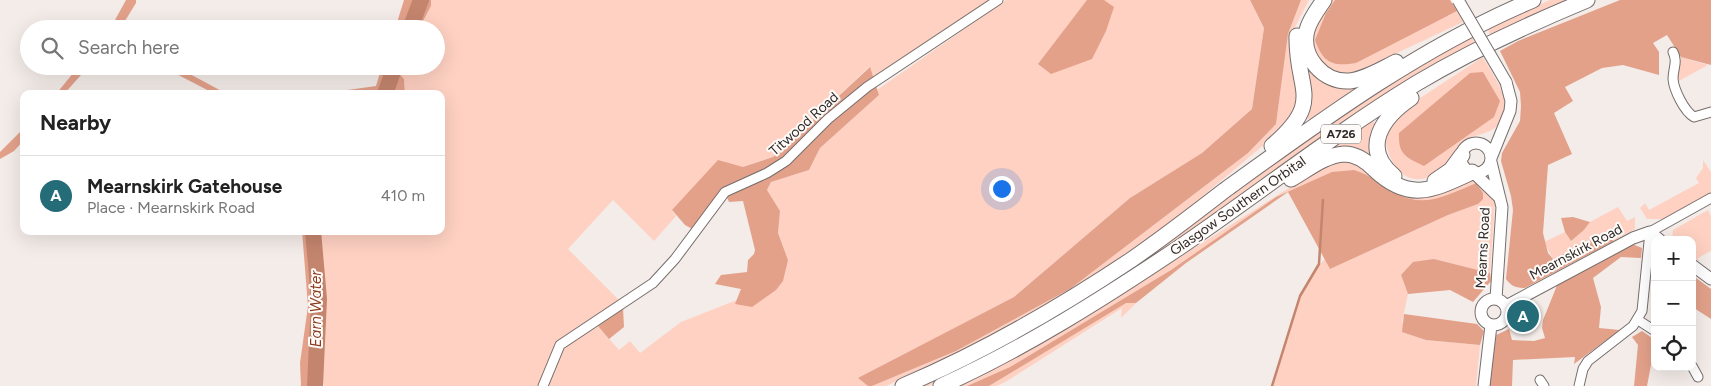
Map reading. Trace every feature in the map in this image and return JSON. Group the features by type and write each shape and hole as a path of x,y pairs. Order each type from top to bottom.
{"highway":[{"path":"1196,213 1287,133 1299,117 1303,108 1305,89 1298,56 1297,35 1304,15 1316,0"},
{"path":"1324,0 1307,29 1306,45 1311,59 1320,70 1334,80 1342,81 1359,79 1497,16"},
{"name":"Glasgow Southern Orbital","path":"903,386 962,359 1045,314 1132,259 1354,98 1426,54 1497,16 1534,0"},
{"name":"Glasgow Southern Orbital","path":"941,386 1000,357 1053,327 1181,246 1386,103 1457,61 1508,34 1587,0"},
{"path":"1462,155 1451,170 1442,177 1427,184 1406,183 1389,172 1380,160 1379,134 1387,117 1400,105 1508,34"},
{"path":"1181,246 1319,163 1336,155 1349,155 1361,158 1388,180 1406,190 1435,188 1473,173"}],"street":[{"name":"Titwood Road","path":"542,386 560,346 653,283 675,259 718,198 725,192 767,173 786,161 828,119 867,87 998,0"},
{"path":"1458,0 1506,82 1511,101 1510,111 1491,160 1485,170 1473,173 1465,168 1462,155 1468,146 1479,144 1503,129"},
{"path":"1673,52 1676,59 1673,82 1682,102 1694,117 1711,112"},
{"path":"1479,144 1488,148 1491,160"},
{"name":"Mearns Road","path":"1491,160 1501,199 1502,229 1496,299"},
{"name":"Mearns Road","path":"1473,173 1501,199"},
{"path":"1650,232 1711,198"},
{"path":"1650,232 1655,236"},
{"path":"1579,386 1588,361 1638,320 1644,303 1650,232"},
{"name":"Mearnskirk Road","path":"1506,306 1633,238 1650,232"},
{"path":"1696,267 1711,279"},
{"path":"1496,299 1506,306 1508,311 1506,320 1498,325 1491,325 1483,319 1481,311 1485,303 1496,299"},
{"path":"1638,320 1651,328"},
{"path":"1484,386 1491,325"},
{"path":"1695,371 1698,377"}],"shaded area":[{"path":"126,0 136,0 126,20 115,20"},
{"path":"404,0 431,0 431,6 424,20 398,20"},
{"path":"431,0 991,0 874,79 869,67 773,157 743,167 672,211 676,216 654,241 613,200 568,249 621,302 562,338 555,348 538,386 324,386 321,375 324,274 319,235 445,235 445,90 405,90 404,79 401,75 445,75 445,20 424,20 431,6"},
{"path":"1006,0 1250,0 1264,28 1252,109 1202,153 1130,198 1014,297 859,378 868,386 547,386 563,348 598,326 619,350 630,341 640,353 681,322 737,300 735,303 788,260 778,233 780,211 767,190 771,182 809,170 820,148 879,95 877,90"},
{"path":"1087,0 1104,0 1114,7 1106,31 1092,59 1051,74 1038,64"},
{"path":"1250,0 1301,0 1288,34 1276,124 1248,153 1070,289 956,351 872,386 868,386 858,378 1014,297 1130,198 1202,153 1252,109 1264,28"},
{"path":"1301,0 1309,0 1293,31 1301,93 1290,123 1173,221 1080,285 960,353 886,386 872,386 956,351 1070,289 1248,153 1276,124 1288,34"},
{"path":"1332,0 1335,0 1326,13 1448,16 1457,11 1463,22 1350,75 1335,75 1314,58 1312,39 1316,20"},
{"path":"1335,0 1450,0 1457,11 1356,63 1335,64 1325,58 1315,40 1326,13"},
{"path":"1550,0 1574,0 1491,36 1487,28"},
{"path":"1620,0 1711,0 1711,65 1681,57 1667,35 1653,43 1659,52 1659,75 1623,65 1602,68 1565,87 1573,101 1554,113 1572,154 1548,165 1543,233 1548,253 1553,259 1604,234 1614,241 1525,288 1516,287 1506,279 1513,210 1501,161 1502,153 1520,121 1521,106 1520,92 1500,51 1518,41"},
{"path":"1471,35 1475,44 1065,314 952,375 928,386 918,386 1202,217 1371,94"},
{"path":"1483,57 1503,94 1505,109 1500,123 1492,130 1461,143 1447,164 1439,172 1418,179 1409,178 1396,167 1387,149 1385,138 1397,113"},
{"path":"1681,57 1708,65 1677,82"},
{"path":"870,67 879,95 820,148 809,170 771,182 767,190 780,211 778,233 788,260 783,281 776,290 752,307 735,304 741,289 715,284 721,275 747,272 748,260 754,254 755,250 743,201 729,202 725,193 696,231 685,225 672,210 718,160 743,167 773,157"},
{"path":"1308,69 1320,80 1333,85 1363,84 1310,120 1306,118 1312,104"},
{"path":"1483,72 1500,101 1494,117 1424,166 1404,154 1400,146 1399,133 1470,73"},
{"path":"72,75 81,75 68,90 59,90"},
{"path":"178,75 192,75 220,90 207,90"},
{"path":"379,75 401,75 404,79 405,90 348,90 376,86"},
{"path":"1372,121 1375,123 1369,147 1376,160 1365,151 1328,151"},
{"path":"20,132 20,144 14,151 0,159 0,152"},
{"path":"1703,160 1711,172 1711,193 1664,219 1647,219 1640,208 1645,203 1649,210 1699,183 1696,178 1703,168"},
{"path":"1353,161 1395,190 1472,178 1495,202 1490,273 1434,259 1401,275 1408,294 1402,322 1426,340 1480,345 1476,386 1272,386 1298,301 1315,270 1325,259 1330,269 1448,215 1478,204 1475,183 1438,199 1415,202 1398,195 1371,175 1303,185 1276,197 1171,270 1010,367 967,386 955,386 1029,350 1119,296 1317,170 1332,162"},
{"path":"1354,170 1367,175 1392,191 1408,198 1427,200 1437,198 1476,183 1483,193 1483,199 1478,204 1448,215 1330,269 1288,192 1186,263 1136,303 1126,303 989,386 967,386 1010,367 1171,270 1276,197 1332,172"},
{"path":"1618,207 1627,221 1635,217 1635,229 1614,241 1604,234 1553,259 1544,242 1565,232 1571,241 1590,222"},
{"path":"1708,210 1711,216 1711,251 1698,258 1699,261 1696,259 1696,236 1672,236 1673,230"},
{"path":"1573,217 1590,222 1571,241 1565,232 1561,218"},
{"path":"302,235 311,235 316,300 314,334 310,354 313,386 301,386 300,363 308,306"},
{"path":"1632,244 1642,248 1641,258 1621,257 1593,278 1601,307 1599,328 1620,330 1574,364 1575,357 1513,360 1512,386 1489,386 1494,336 1509,329 1512,340 1534,341 1545,338 1542,328 1543,320 1558,283"},
{"path":"1434,259 1490,273 1491,281 1473,302 1450,290 1408,294 1401,275 1413,262"},
{"path":"1696,278 1711,289 1711,319 1696,309"},
{"path":"1126,302 1136,303 1121,318 1122,308 1007,381 997,386 989,386"},
{"path":"623,308 624,327 609,339 598,326"},
{"path":"1404,314 1477,324 1484,331 1480,345 1426,340 1402,332"},
{"path":"1642,331 1651,337 1651,365 1647,386 1634,386 1638,345 1632,337"}],"waterway":[{"name":"Earn Water","path":"413,20 421,0"},
{"name":"Earn Water","path":"386,90 392,75"},
{"path":"1272,386 1300,296 1319,264 1323,200"},
{"name":"Earn Water","path":"313,235 319,299 315,386"}],"place":[{"name":"Mearnskirk Gatehouse","path":"1523,316"}]}
